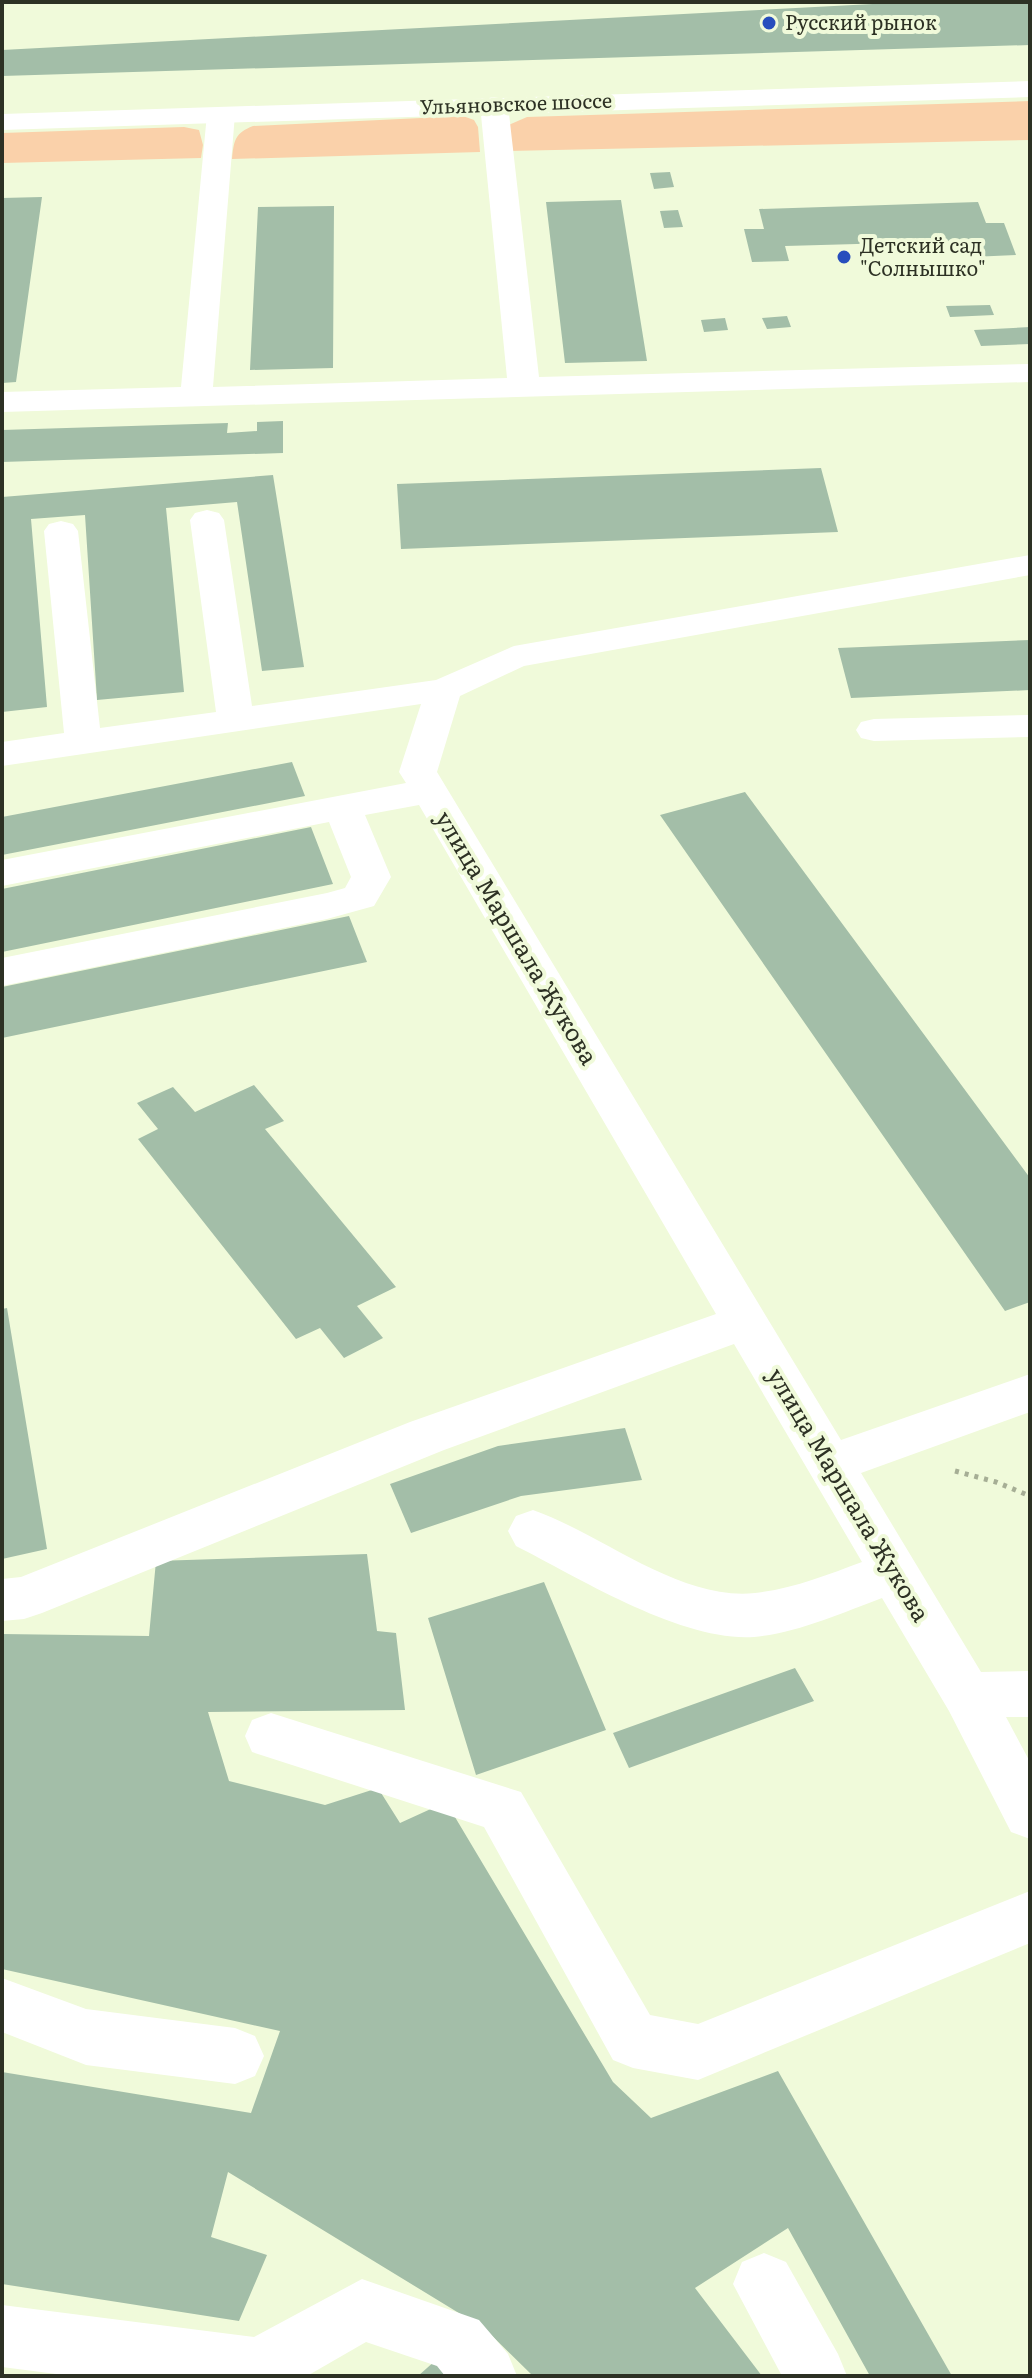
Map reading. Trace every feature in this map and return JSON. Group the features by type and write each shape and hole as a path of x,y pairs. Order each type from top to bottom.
{"street":[{"name":"Ульяновское шоссе","path":"2,122 1030,89"},
{"path":"494,105 524,387"},
{"path":"196,395 221,114"},
{"path":"2,402 1030,373"},
{"path":"207,520 236,720"},
{"path":"61,531 83,743"},
{"path":"2,754 444,690 514,657 1030,565"},
{"name":"улица Маршала Жукова","path":"444,690 418,772 967,1695 1030,1815"},
{"path":"874,730 1030,726"},
{"path":"2,873 428,791"},
{"path":"2,972 360,897 371,877 342,807"},
{"path":"2,1600 24,1598 427,1436 745,1322"},
{"path":"829,1464 1030,1393"},
{"path":"533,1531 689,1606 750,1615 798,1606 893,1572"},
{"path":"967,1695 1030,1694"},
{"path":"271,1736 502,1809 633,2040 698,2052 1030,1917"},
{"path":"2,2005 86,2037 235,2056"},
{"path":"764,2284 816,2376"},
{"path":"2,2336 259,2369 362,2310 457,2342 486,2376"}],"shaded area":[{"path":"1030,101 1030,140 508,151 506,126 527,117"},
{"path":"463,116 474,120 478,127 480,152 232,159 236,138 253,126"},
{"path":"184,127 199,130 203,145 201,158 2,163 2,133"}],"building":[{"name":"Русский рынок","path":"911,2 1030,2 1030,45 2,76 2,50"},
{"path":"670,172 674,187 654,189 650,173"},
{"path":"42,197 16,382 2,383 2,198"},
{"path":"621,200 647,361 565,363 546,202"},
{"path":"978,202 986,223 1004,223 1016,255 971,257 965,241 785,246 789,261 752,262 744,229 764,229 759,209"},
{"path":"334,206 333,368 250,370 258,207"},
{"path":"678,210 683,227 664,228 660,211"},
{"path":"990,305 994,315 950,317 946,306"},
{"path":"787,316 791,327 767,329 762,318"},
{"path":"725,318 728,330 704,332 701,320"},
{"path":"1030,327 1030,344 981,346 974,330"},
{"path":"283,421 283,453 2,462 2,430 228,423 227,433 257,431 257,422"},
{"path":"821,468 838,532 401,549 397,484"},
{"path":"273,475 304,667 262,671 237,502 166,508 184,692 97,700 85,515 31,519 47,707 2,712 2,497"},
{"path":"1030,640 1030,690 851,698 838,648"},
{"path":"292,762 305,796 2,855 2,817"},
{"path":"745,792 1030,1178 1030,1302 1005,1311 660,815"},
{"path":"311,827 333,884 2,952 2,889"},
{"path":"349,916 367,962 2,1038 2,987"},
{"path":"254,1085 284,1121 265,1129 396,1287 357,1306 383,1338 344,1358 320,1328 296,1339 138,1139 158,1129 137,1103 173,1087 195,1112"},
{"path":"7,1308 47,1549 2,1559 2,1309"},
{"path":"625,1428 642,1480 521,1496 411,1533 390,1484 498,1446"},
{"path":"367,1554 377,1631 396,1633 405,1710 208,1712 229,1781 325,1805 378,1788 400,1823 446,1802 613,2082 651,2118 778,2071 952,2376 870,2376 788,2228 695,2288 762,2376 533,2376 485,2329 228,2172 211,2237 267,2255 239,2321 2,2284 2,2072 251,2113 280,2031 2,1969 2,1634 149,1636 156,1561"},
{"path":"544,1582 606,1730 476,1775 428,1618"},
{"path":"795,1668 814,1701 629,1768 613,1733"},
{"path":"436,2360 448,2376 418,2376"}],"place":[{"name":"Русский рынок","path":"769,23"},
{"name":"Детский сад \"Солнышко\"","path":"844,257"}]}
